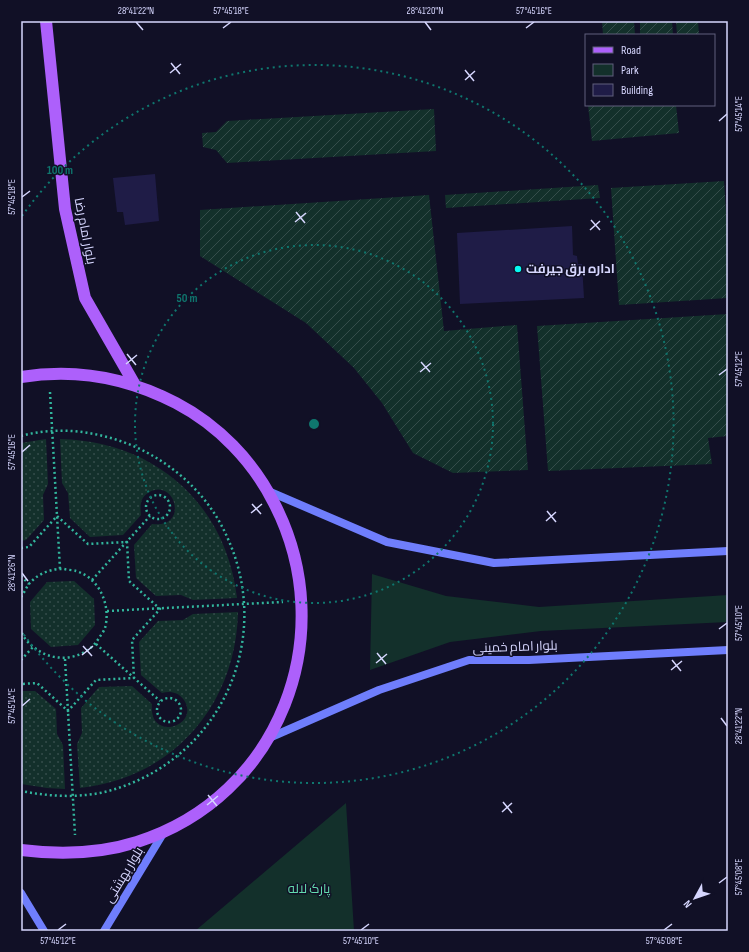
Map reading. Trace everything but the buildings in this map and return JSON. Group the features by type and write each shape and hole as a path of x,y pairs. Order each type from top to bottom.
{"main road":[{"name":"بلوار امام رضا","path":"46,21 65,209 85,298 135,385"},
{"path":"21,377 49,374 78,374 106,378 135,385 162,396 187,409 211,426 233,445 252,467 268,491 282,517 292,544 299,573 302,601 302,630 299,658 292,686 282,713 269,738 252,761 234,783 213,802 164,832 138,842 110,849 76,854 21,850"},
{"path":"268,491 387,542 494,563 728,551"},
{"name":"بلوار امام خمینی","path":"269,738 379,690 469,660 529,660 728,650"},
{"name":"بلوار بهشتی","path":"104,931 164,832"},
{"path":"21,893 44,931"}],"path":[{"path":"49,374 60,569"},
{"path":"21,436 52,431 78,432 104,436 129,444 152,455 174,470 194,487 210,507 224,530 234,553 241,579 245,604 244,630 240,656 233,681 222,705 207,726 190,745 170,762 148,776 124,786 99,793 73,796 47,796 21,791"},
{"path":"154,495 160,495 166,498 169,503 170,510 167,515 162,519 155,519 150,516 146,511 146,505 149,499 154,495"},
{"path":"57,516 88,544 127,542"},
{"path":"21,548 29,547 57,516"},
{"path":"92,580 150,516"},
{"path":"127,542 129,581 160,609"},
{"path":"21,597 29,584 43,573 60,569 77,571 92,580 103,594 107,611 105,629 96,644 82,654 65,659 48,656 33,647 21,630"},
{"path":"21,576 29,584"},
{"path":"107,611 302,601"},
{"path":"134,678 132,640 160,609"},
{"path":"96,644 160,701"},
{"path":"21,660 33,647"},
{"path":"65,659 76,854"},
{"path":"68,711 96,680 134,678"},
{"path":"21,684 38,683 68,711"},
{"path":"166,698 177,700 181,706 182,712 179,718 167,722 161,719 157,714 157,707 160,701 166,698"}],"green space":[{"path":"602,21 634,21 635,34 603,34"},
{"path":"672,21 673,34 640,34 640,22"},
{"path":"676,21 698,21 699,34 677,34"},
{"path":"588,106 676,106 679,133 592,141"},
{"path":"434,109 436,151 227,163 216,150 203,147 202,133 216,132 227,121"},
{"path":"724,181 728,241 728,298 619,305 611,188"},
{"path":"598,185 600,198 446,208 445,195"},
{"path":"429,195 444,331 517,325 528,470 453,473 413,453 382,403 354,368 306,323 200,256 200,210"},
{"path":"728,314 728,436 708,438 712,464 548,471 537,326"},
{"path":"46,439 48,484 43,495 44,520 26,540 21,541 21,443"},
{"path":"60,439 94,443 126,451 154,465 180,484 201,506 218,533 230,564 237,598 193,600 181,595 156,596 136,578 134,545 152,524 164,523 171,519 175,512 171,497 165,491 157,490 148,493 143,497 141,502 141,515 123,535 90,537 70,518 68,493 62,483"},
{"path":"372,574 446,596 539,607 728,595 728,622 541,631 450,642 370,670"},
{"path":"74,581 94,599 95,625 78,645 51,647 31,629 30,602 47,582"},
{"path":"238,612 234,646 226,677 212,706 193,731 170,752 144,769 113,781 80,788 77,744 82,733 81,708 99,687 132,686 152,704 153,716 158,723 165,727 180,723 186,717 187,709 182,697 174,693 162,693 141,675 139,642 158,621 183,620 193,614"},
{"path":"21,691 35,691 56,709 57,734 63,745 65,789 21,784"},
{"name":"پارک لاله","path":"346,803 354,931 195,931"}],"place":[{"name":"اداره برق جیرفت","path":"518,269"}]}
